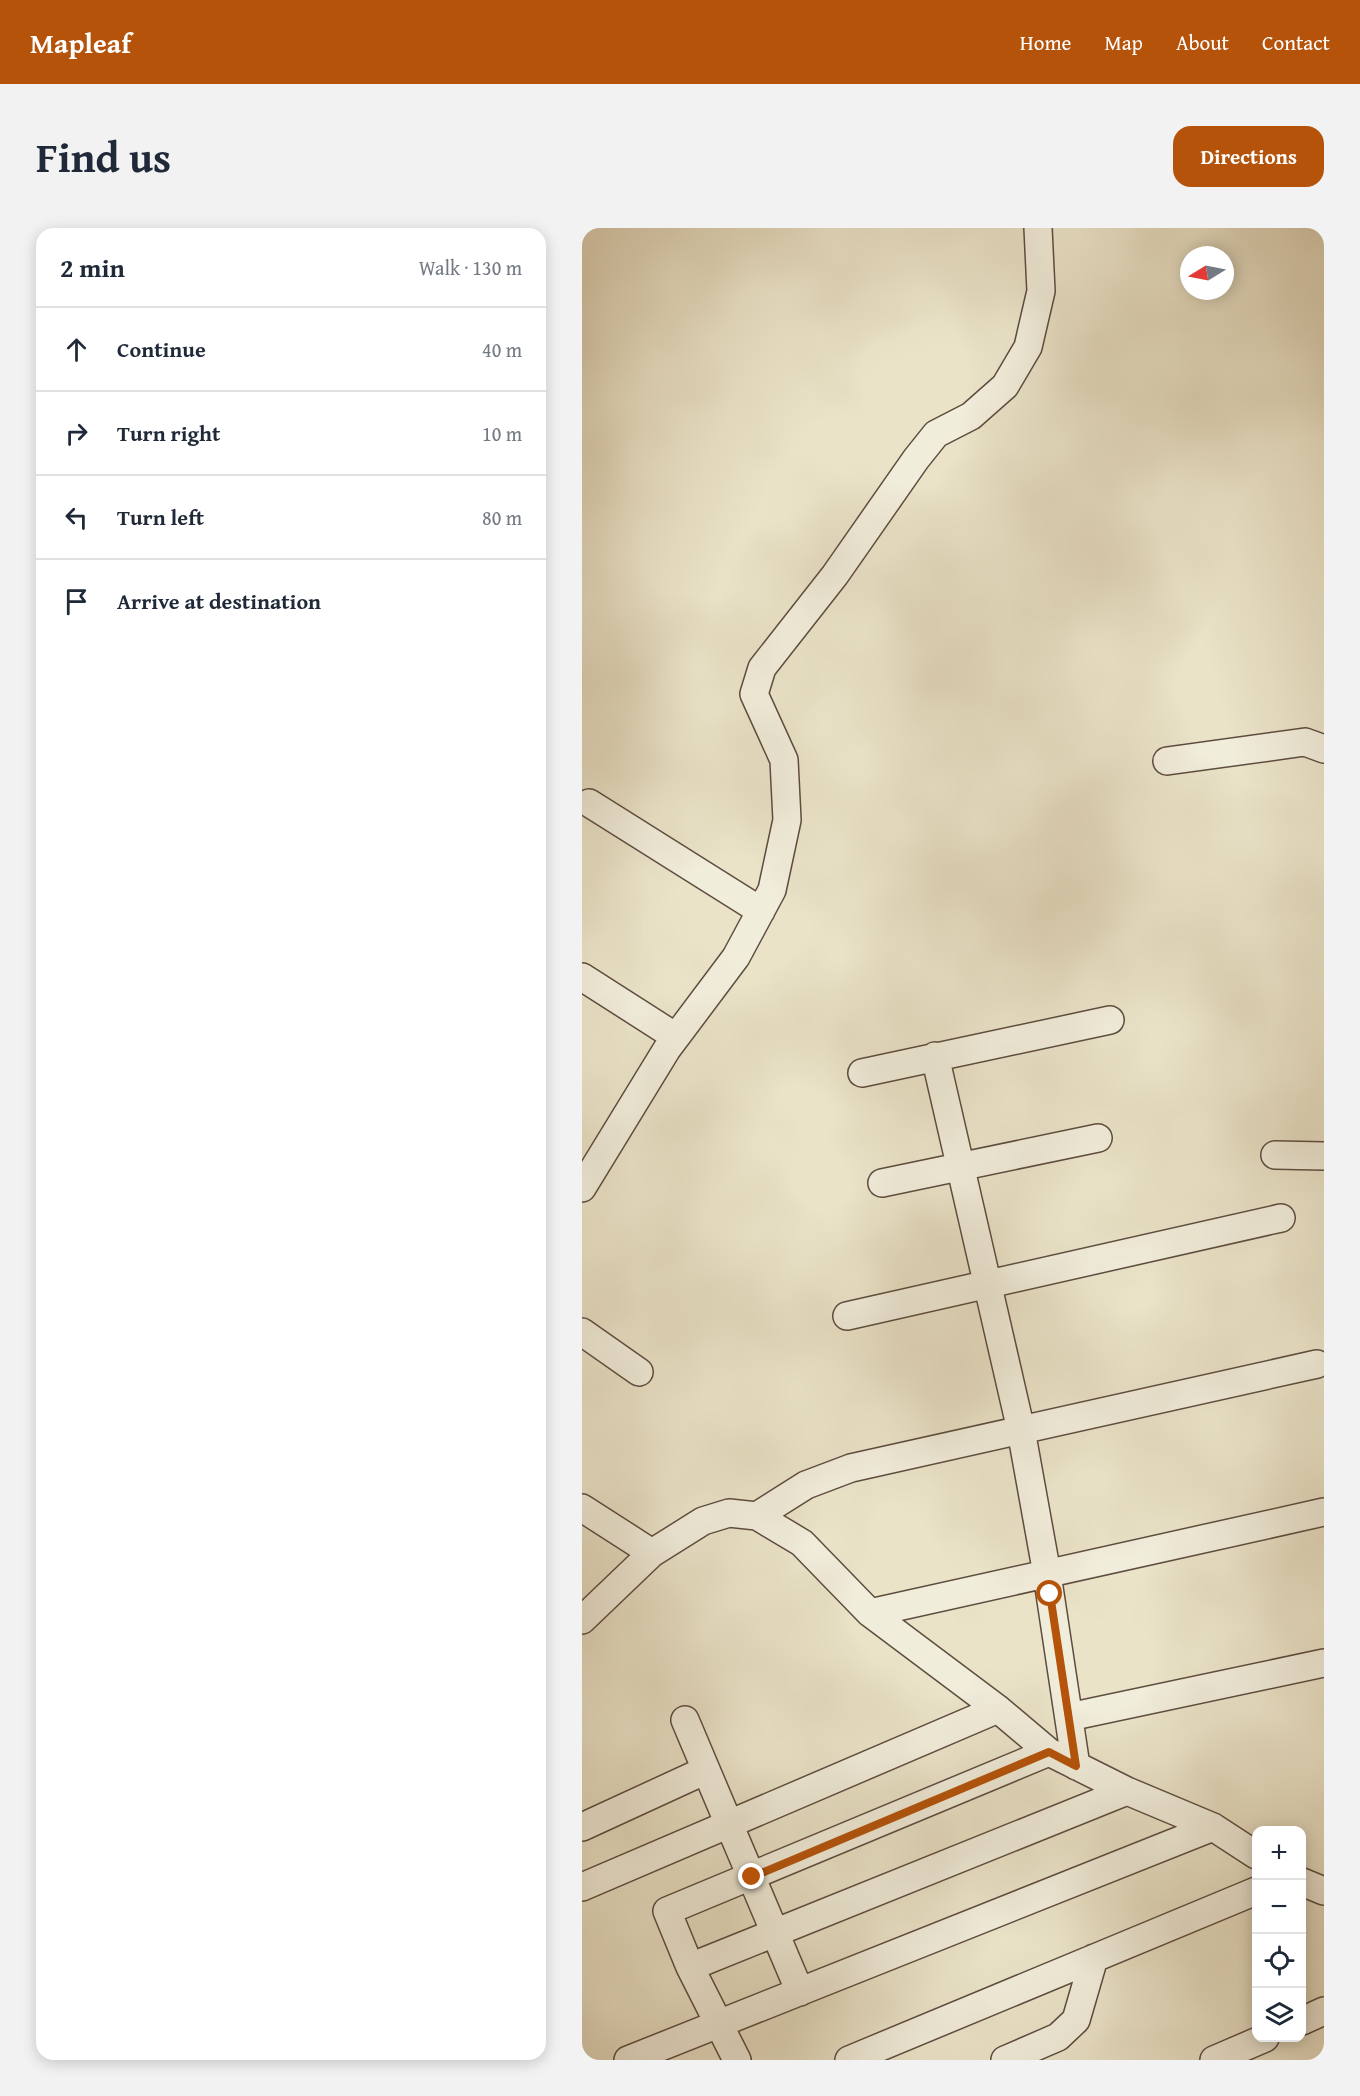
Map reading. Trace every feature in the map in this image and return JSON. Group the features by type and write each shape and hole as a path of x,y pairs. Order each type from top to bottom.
{"street":[{"path":"586,1171 676,1037 736,957 772,890 787,820 784,760 754,694 762,668 836,575 916,459 936,434 971,416 1005,386 1028,347 1041,291 1038,228"},
{"path":"1167,761 1305,742 1324,749"},
{"path":"590,803 760,911"},
{"path":"582,977 676,1037"},
{"path":"862,1073 1110,1020"},
{"path":"935,1056 1021,1430 1047,1574 1076,1766"},
{"path":"882,1183 1098,1138"},
{"path":"1275,1155 1324,1156"},
{"path":"847,1316 1281,1218"},
{"path":"582,1332 639,1372"},
{"path":"758,1516 806,1485 851,1468 1317,1364"},
{"path":"582,1508 652,1553"},
{"path":"870,1613 1324,1512"},
{"path":"582,1620 652,1553 703,1521 729,1513 758,1516 802,1543 870,1613 998,1709 1049,1752 1127,1791 1213,1827 1252,1853"},
{"path":"1069,1717 1324,1663"},
{"path":"582,1887 998,1709"},
{"path":"685,1720 800,1992"},
{"path":"737,2060 690,1967 667,1911 1049,1752"},
{"path":"582,1827 706,1770"},
{"path":"690,1967 1127,1791"},
{"path":"628,2060 718,2022 800,1992 1213,1827"},
{"path":"1306,1884 1324,1891"},
{"path":"849,2060 1252,1893"},
{"path":"1005,2060 1058,2037 1076,2020 1094,1958"},
{"path":"1306,2019 1324,2011"},
{"path":"1214,2060 1254,2042"}],"route":[{"path":"752,1877 1049,1752 1076,1766 1050,1594"}]}
